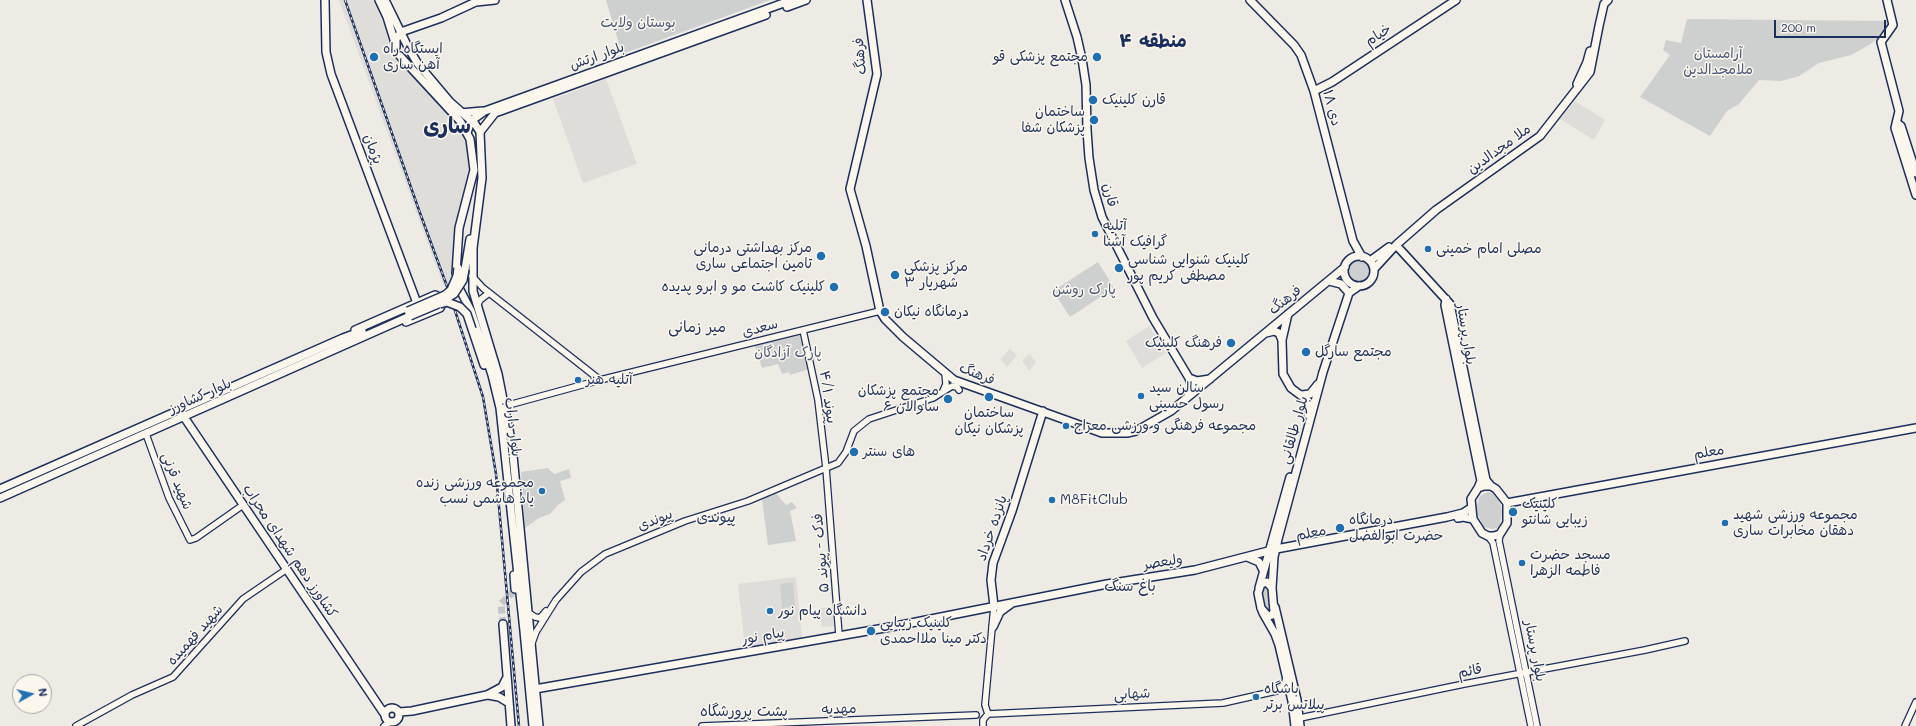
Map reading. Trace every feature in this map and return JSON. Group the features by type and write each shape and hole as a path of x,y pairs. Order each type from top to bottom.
{"main road":[{"name":"پژمان","path":"325,0 326,52 331,74 422,315"},
{"path":"378,0 392,31 396,48 400,56 460,121 468,136"},
{"path":"385,0 408,46 424,71 460,113 471,121 480,133"},
{"path":"396,48 396,39 401,32 441,18 478,1 490,0"},
{"name":"بلوار ارتش","path":"761,14 792,0"},
{"name":"بلوار ارتش","path":"471,121 485,111 614,67 761,14 806,0"},
{"name":"فرهنگ","path":"867,0 877,74 850,188 866,246 880,311 885,319 903,338 945,373 962,383 1102,433 1127,433 1144,428 1171,411 1345,267"},
{"name":"قارن","path":"1065,0 1077,37 1083,66 1086,85 1086,130 1089,158 1094,190 1102,217 1153,318 1192,386 1188,397"},
{"name":"۱۸ دی","path":"1250,0 1294,45 1301,55 1314,91 1353,242 1362,257"},
{"name":"خیام","path":"1314,91 1332,82 1456,0"},
{"name":"ملا مجدالدین","path":"1585,74 1602,0"},
{"name":"ملا مجدالدین","path":"1370,261 1436,207 1541,136 1585,74 1592,67 1595,42 1604,4 1608,0"},
{"path":"1888,0 1893,24 1881,42 1899,111 1895,128 1916,195"},
{"path":"400,56 406,55 408,46 407,36 411,28"},
{"path":"396,48 401,43 408,46"},
{"name":"بلوار ارتش","path":"480,133 495,113 588,76"},
{"path":"460,113 485,111"},
{"path":"468,136 471,121"},
{"path":"1897,123 1901,126 1916,173"},
{"path":"468,136 473,133 480,133"},
{"name":"بلوار داراب","path":"480,133 482,171 473,248 473,291 492,351 505,406 514,458 532,615 532,646 539,726"},
{"name":"بلوار داراب","path":"468,136 474,170 459,228 456,280 471,310 492,375 500,408 507,480 515,539 533,726"},
{"name":"ملا مجدالدین","path":"1374,269 1396,245 1436,210 1523,147"},
{"path":"409,313 445,295 451,290 462,268 462,229 474,170"},
{"path":"436,305 454,294 459,289 476,190 482,171"},
{"name":"۱۸ دی","path":"1352,258 1353,242"},
{"name":"بلوار پرستار","path":"1396,245 1446,299 1445,305 1459,359 1474,433 1486,480 1490,486"},
{"path":"1329,281 1341,284 1349,293 1359,286 1366,284 1371,280 1374,269 1370,261 1362,257 1352,258 1345,267 1345,276 1347,280 1350,283 1359,286"},
{"path":"456,280 465,284 470,282 472,277"},
{"path":"463,296 464,291 467,289 473,291"},
{"name":"بلوار طالقانی","path":"1275,539 1323,372 1349,293"},
{"path":"435,295 443,301 440,308 362,341 345,342 355,330 435,295"},
{"path":"409,313 447,302 460,307 467,314 491,387 503,445"},
{"name":"بلوار کشاورز","path":"0,498 250,388 409,313"},
{"path":"1288,314 1282,340 1283,374 1291,388 1302,395 1310,394 1314,391 1323,372"},
{"path":"1262,335 1274,331 1279,334 1282,340"},
{"name":"بلوار کشاورز","path":"0,489 246,380 345,342"},
{"path":"1188,378 1197,381 1212,378"},
{"path":"246,380 250,388"},
{"name":"بلوار طالقانی","path":"1261,608 1258,593 1263,570 1273,550 1310,408 1307,400 1302,395"},
{"name":"کشاورز دهم شهدای محراب","path":"180,410 183,418 375,699 385,715 387,724"},
{"name":"پانزده خرداد","path":"994,606 991,572 993,563 1012,511 1043,411"},
{"name":"معلم","path":"1507,503 1916,428"},
{"name":"بلوار پرستار","path":"1474,433 1481,481 1478,488"},
{"path":"505,459 510,463 514,458"},
{"path":"507,480 511,475 516,478"},
{"path":"1490,486 1501,493 1507,503 1507,523 1500,534 1488,536 1477,529 1473,520 1471,499 1478,488 1490,486"},
{"name":"معلم","path":"1273,550 1447,517 1463,513 1471,508"},
{"name":"معلم","path":"1274,558 1278,553 1283,551 1463,517 1473,520"},
{"path":"515,539 512,555 515,589"},
{"path":"1247,556 1275,539 1281,544 1291,547"},
{"name":"بلوار طالقانی","path":"1273,550 1274,558 1272,588 1275,606"},
{"name":"ولیعصر","path":"994,606 1201,568 1273,550"},
{"path":"1247,556 1259,562 1263,570"},
{"path":"1259,588 1261,584 1267,582 1272,588"},
{"path":"983,609 992,595 1010,603 1000,612 993,627"},
{"name":"پیام نور","path":"535,689 839,636 994,606"},
{"path":"1261,608 1270,616 1274,612 1275,606"},
{"path":"1275,606 1300,718 1300,726"},
{"path":"1261,608 1278,645 1292,701 1295,726"},
{"path":"1272,631 1272,622 1275,621 1279,624"},
{"path":"503,624 506,679 511,726"},
{"path":"387,724 394,722 399,715 412,711 487,695 502,688 506,679"},
{"path":"487,695 499,697 509,703"},
{"path":"375,699 391,708 399,715"},
{"path":"385,715 391,708"}],"street":[{"path":"472,277 480,286 552,344 600,380"},
{"path":"477,306 480,300 489,293"},
{"name":"سعدی","path":"505,406 600,380 880,311"},
{"name":"پیوند ۴/۱","path":"803,330 816,393 826,468"},
{"path":"942,394 945,388 945,373"},
{"path":"827,478 824,473 819,471 825,460 829,464 834,465 838,463 846,452 854,431 869,419 933,398 942,394 952,386 957,387 959,390"},
{"name":"شهید قرنی","path":"146,434 169,498 190,540 196,538 243,505"},
{"name":"پیوندی","path":"532,646 535,634 556,600 581,572 605,554 685,521 748,501 834,465"},
{"name":"فدک - پیوند ۵","path":"826,468 839,636"},
{"name":"بلوار پرستار","path":"1500,534 1499,541 1537,726"},
{"name":"بلوار پرستار","path":"1488,536 1493,543 1531,726"},
{"name":"شهید فهمیده","path":"76,726 132,695 173,676 243,599 287,569"},
{"path":"532,615 542,617 556,600"},
{"name":"پانزده خرداد","path":"988,714 985,705 994,606"},
{"path":"983,609 994,614"},
{"path":"532,615 536,623 541,624"},
{"name":"قائم","path":"1300,718 1645,650 1685,640"},
{"path":"1276,691 1284,686 1286,674"},
{"path":"1276,691 1289,696 1292,701"},
{"name":"شهابی","path":"988,714 1222,703 1276,691"},
{"path":"1905,726 1916,702"},
{"path":"985,705 976,715 983,723 988,714"},
{"name":"مهدیه","path":"702,726 976,715"}],"shaded area":[{"path":"339,0 373,0 385,28 389,47 398,63 413,73 465,134 471,167 459,217 454,278 449,286 443,285"},
{"path":"606,79 637,164 583,183 553,99"},
{"path":"1575,101 1605,120 1594,140 1560,119"},
{"path":"1149,326 1166,353 1142,368 1126,341"},
{"path":"1010,349 1017,355 1007,367 1000,359"},
{"path":"1029,354 1036,362 1029,371 1022,361"},
{"name":"دانشگاه پیام نور","path":"796,577 802,638 745,648 738,584"},
{"path":"832,607 834,626 822,627 820,608"}],"green space":[{"name":"بوستان ولایت","path":"606,0 770,0 622,54"},
{"name":"آرامستان ملامجدالدین","path":"1687,19 1890,21 1888,30 1869,45 1851,55 1819,63 1799,76 1781,81 1759,80 1739,104 1727,111 1710,136 1640,97 1670,55 1663,50 1666,40 1681,43"},
{"path":"1359,261 1363,262 1369,268 1369,276 1363,282 1359,283 1355,282 1349,276 1348,272 1349,268 1355,262"},
{"name":"پارک روشن","path":"1098,262 1114,288 1070,317 1053,291"},
{"name":"پارک آزادگان","path":"799,334 809,369 790,375 789,372 782,374 778,364 762,368 755,346"},
{"name":"مجموعه ورزشی زنده یاد هاشمی نسب","path":"548,468 554,474 569,469 571,478 560,481 565,500 550,514 539,518 525,528 521,472"},
{"path":"775,492 786,505 792,502 797,508 790,511 796,541 768,545 762,499"},
{"path":"1488,492 1493,493 1499,500 1502,511 1498,528 1493,529 1484,527 1477,513 1477,505 1480,496"},
{"path":"793,582 795,606 782,608 780,584"},
{"path":"1263,584 1269,585 1272,613 1265,611 1260,594"}],"tunnel":[{"path":"503,624 501,604 515,589"}],"railway":[{"path":"345,0 448,289 483,397 496,474 519,726"}],"place":[{"name":"ایستگاه راه آهن ساری","path":"374,57"},
{"name":"مجتمع پزشکی قو","path":"1097,57"},
{"name":"قارن کلینیک","path":"1093,100"},
{"name":"ساختمان پزشکان شفا","path":"1094,120"},
{"name":"آتلیه گرافیک آشنا","path":"1095,234"},
{"name":"مصلی امام خمینی","path":"1428,249"},
{"name":"مرکز بهداشتی درمانی تامین اجتماعی ساری","path":"821,256"},
{"name":"کلینیک شنوایی شناسی مصطفی کریم پور","path":"1119,268"},
{"name":"مرکز پزشکی شهریار ۳","path":"895,275"},
{"name":"کلینیک کاشت مو و ابرو پدیده","path":"834,287"},
{"name":"درمانگاه نیکان","path":"885,312"},
{"name":"فرهنگ کلینیک","path":"1231,343"},
{"name":"مجتمع سارگل","path":"1306,352"},
{"name":"آتلیه هنر","path":"578,380"},
{"name":"سالن سید رسول حسینی","path":"1141,396"},
{"name":"ساختمان پزشکان نیکان","path":"989,397"},
{"name":"مجتمع پزشکان ساوالان ۶","path":"948,399"},
{"name":"مجموعه فرهنگی و ورزشی معراج","path":"1066,426"},
{"name":"های سنتر","path":"854,452"},
{"name":"مجموعه ورزشی زنده یاد هاشمی نسب","path":"542,491"},
{"name":"M8FitClub","path":"1052,500"},
{"name":"کلینیک زیبایی شانتو","path":"1513,512"},
{"name":"مجموعه ورزشی شهید دهقان مخابرات ساری","path":"1725,523"},
{"name":"درمانگاه حضرت ابوالفضل","path":"1340,528"},
{"name":"مسجد حضرت فاطمه الزهرا","path":"1522,563"},
{"name":"دانشگاه پیام نور","path":"770,611"},
{"name":"کلینیک زیبایی دکتر مینا ملااحمدی","path":"871,631"},
{"name":"باشگاه پیلاتس برتر","path":"1256,697"}],"district":[{"name":"منطقه ۴","path":"1153,41"},
{"name":"ساری","path":"447,126"},
{"name":"میر زمانی","path":"697,327"},
{"name":"پیوندی","path":"716,517"},
{"name":"باغ سنگ","path":"1130,586"},
{"name":"پشت پرورشگاه","path":"744,711"}]}
